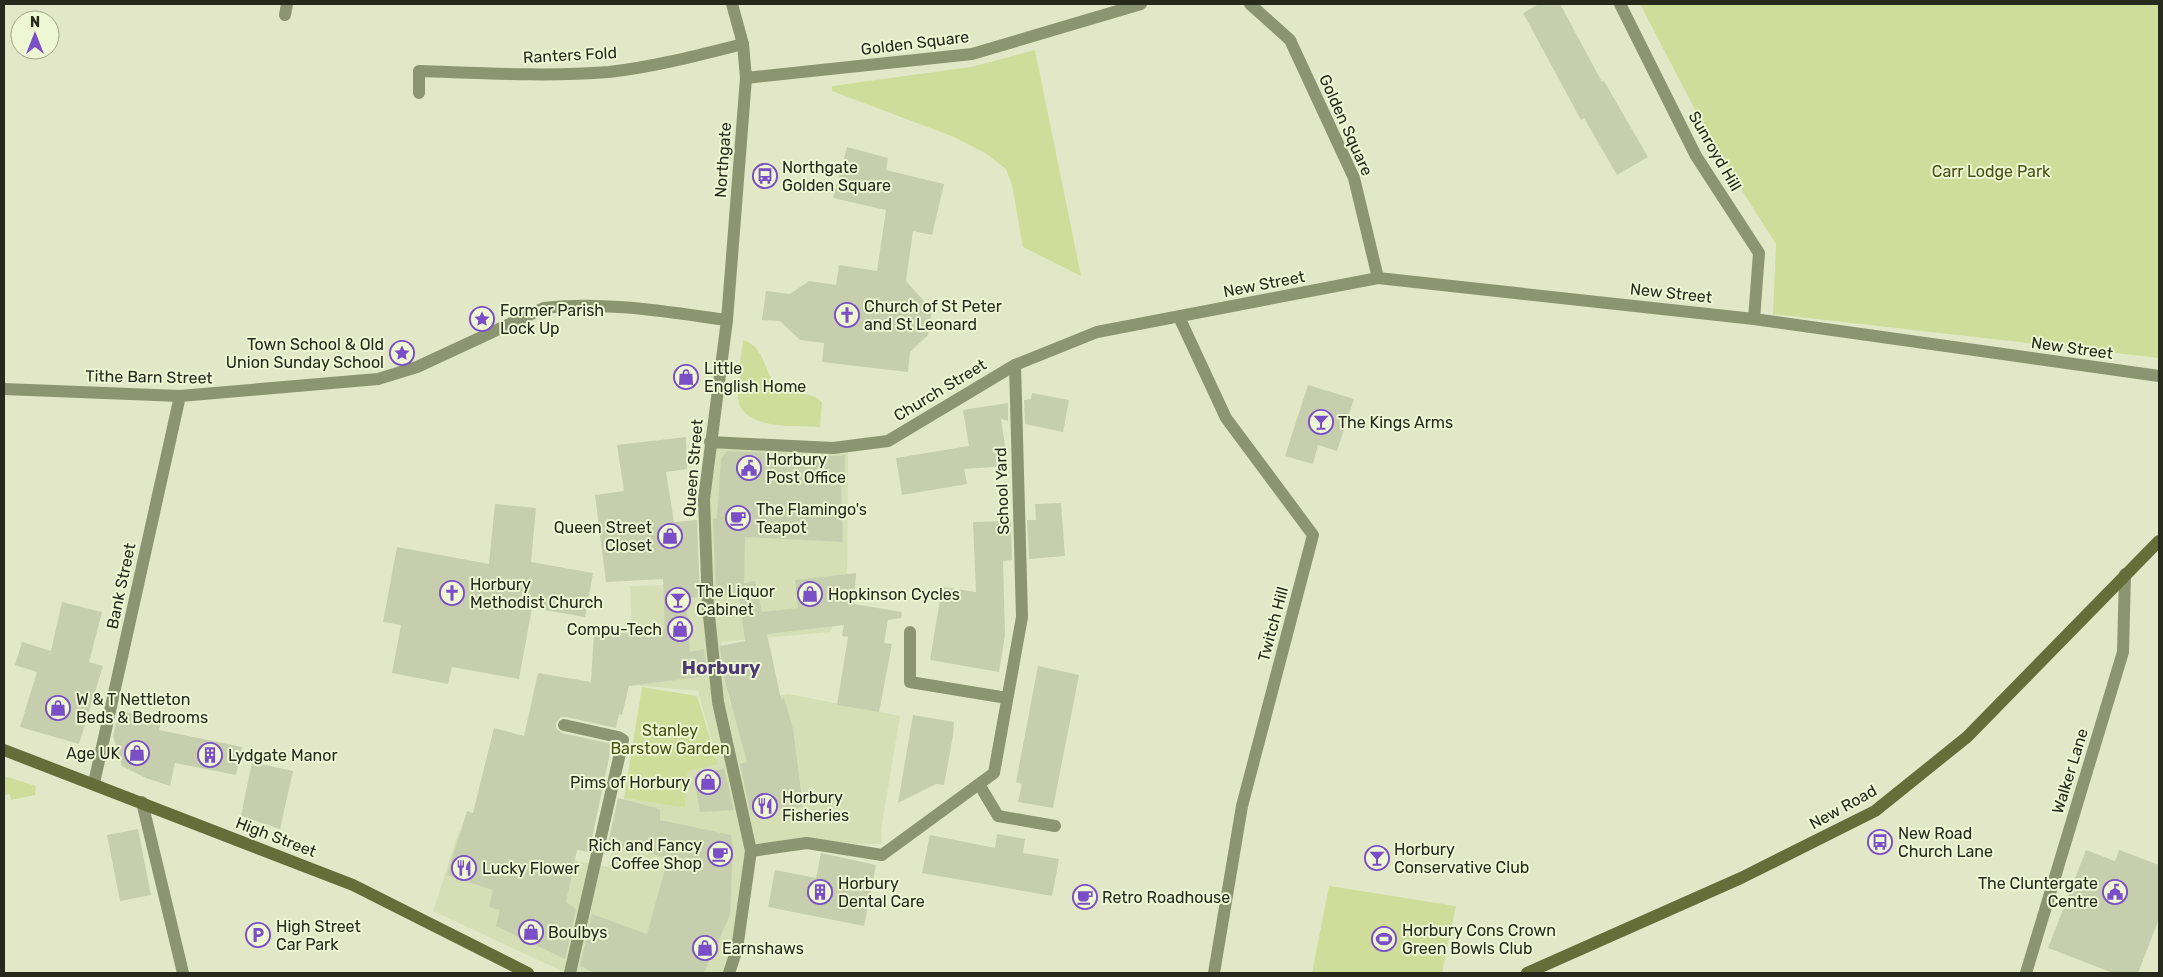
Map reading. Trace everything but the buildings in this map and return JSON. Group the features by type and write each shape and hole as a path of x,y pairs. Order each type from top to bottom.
{"main road":[{"name":"New Road","path":"1527,973 1741,878 1875,812 1967,737 2159,541"},
{"name":"High Street","path":"4,750 94,783 354,885 520,972"}],"street":[{"name":"Northgate","path":"727,320 746,78 743,44 732,4"},
{"name":"Golden Square","path":"746,78 972,54 1141,4"},
{"name":"Golden Square","path":"1250,4 1290,40 1354,178 1378,278"},
{"name":"Sunroyd Hill","path":"1620,4 1696,156 1759,253 1754,318"},
{"name":"Ranters Fold","path":"419,93 419,70 531,74 610,72 692,57 743,44"},
{"name":"New Street","path":"1179,316 1378,278 1754,318 2159,376"},
{"name":"Tithe Barn Street","path":"4,390 180,396 378,378 441,356 544,308 562,306 634,308 727,320"},
{"name":"Church Street","path":"710,442 833,448 888,440 1015,365 1097,332 1179,316"},
{"name":"Twitch Hill","path":"1179,316 1226,418 1313,535 1242,806 1214,973"},
{"name":"Queen Street","path":"727,320 704,499 711,635 718,702 751,851 737,949 729,973"},
{"name":"School Yard","path":"751,851 806,843 882,855 994,773 1022,616 1015,365"},
{"name":"Bank Street","path":"94,783 180,396"},
{"name":"Walker Lane","path":"2026,973 2124,652 2125,574"},
{"path":"910,632 910,682 1007,698"},
{"path":"564,725 618,737 623,740 570,973"},
{"path":"979,784 998,816 1055,826"},
{"path":"142,802 183,973"}],"shaded area":[{"path":"713,448 848,452 847,594 830,632 721,642 730,705 789,694 900,716 881,830 882,844 756,843 727,973 566,973 433,911 459,831 527,851 608,867 624,798 685,808 688,771 718,763 698,691 634,685 630,586 712,584 709,499"}],"green space":[{"name":"Carr Lodge Park","path":"1640,4 2159,4 2159,358 1773,314 1776,244 1715,148"},
{"path":"1035,50 1081,276 1023,247 1012,185 1006,169 985,153 954,137 832,91 832,86 971,67"},
{"path":"743,340 751,343 756,348 774,382 779,387 790,392 813,396 822,402 820,427 770,424 747,415 740,407 738,395"},
{"name":"Stanley Barstow Garden","path":"642,687 697,696 718,764 688,771 685,808 624,798"},
{"path":"4,776 36,786 35,795 11,800 10,794 4,795"},
{"name":"Horbury Cons Crown Green Bowls Club","path":"1329,886 1456,906 1442,973 1312,973"}],"place":[{"name":"Northgate Golden Square","path":"765,176"},
{"name":"Church of St Peter and St Leonard","path":"847,315"},
{"name":"Former Parish Lock Up","path":"482,319"},
{"name":"Town School & Old Union Sunday School","path":"402,353"},
{"name":"Little English Home","path":"686,377"},
{"name":"The Kings Arms","path":"1321,422"},
{"name":"Horbury Post Office","path":"749,468"},
{"name":"The Flamingo's Teapot","path":"738,518"},
{"name":"Queen Street Closet","path":"670,536"},
{"name":"Horbury Methodist Church","path":"452,593"},
{"name":"Hopkinson Cycles","path":"810,594"},
{"name":"The Liquor Cabinet","path":"678,600"},
{"name":"Compu-Tech","path":"680,629"},
{"name":"W & T Nettleton Beds & Bedrooms","path":"58,708"},
{"name":"Age UK","path":"137,753"},
{"name":"Lydgate Manor","path":"210,755"},
{"name":"Pims of Horbury","path":"708,782"},
{"name":"Horbury Fisheries","path":"765,806"},
{"name":"New Road Church Lane","path":"1880,842"},
{"name":"Rich and Fancy Coffee Shop","path":"720,854"},
{"name":"Horbury Conservative Club","path":"1377,858"},
{"name":"Lucky Flower","path":"464,868"},
{"name":"Horbury Dental Care","path":"820,892"},
{"name":"The Cluntergate Centre","path":"2115,892"},
{"name":"Retro Roadhouse","path":"1085,897"},
{"name":"Boulbys","path":"531,932"},
{"name":"High Street Car Park","path":"258,935"},
{"name":"Horbury Cons Crown Green Bowls Club","path":"1384,939"},
{"name":"Earnshaws","path":"705,948"}],"district":[{"name":"Horbury","path":"721,667"}]}
